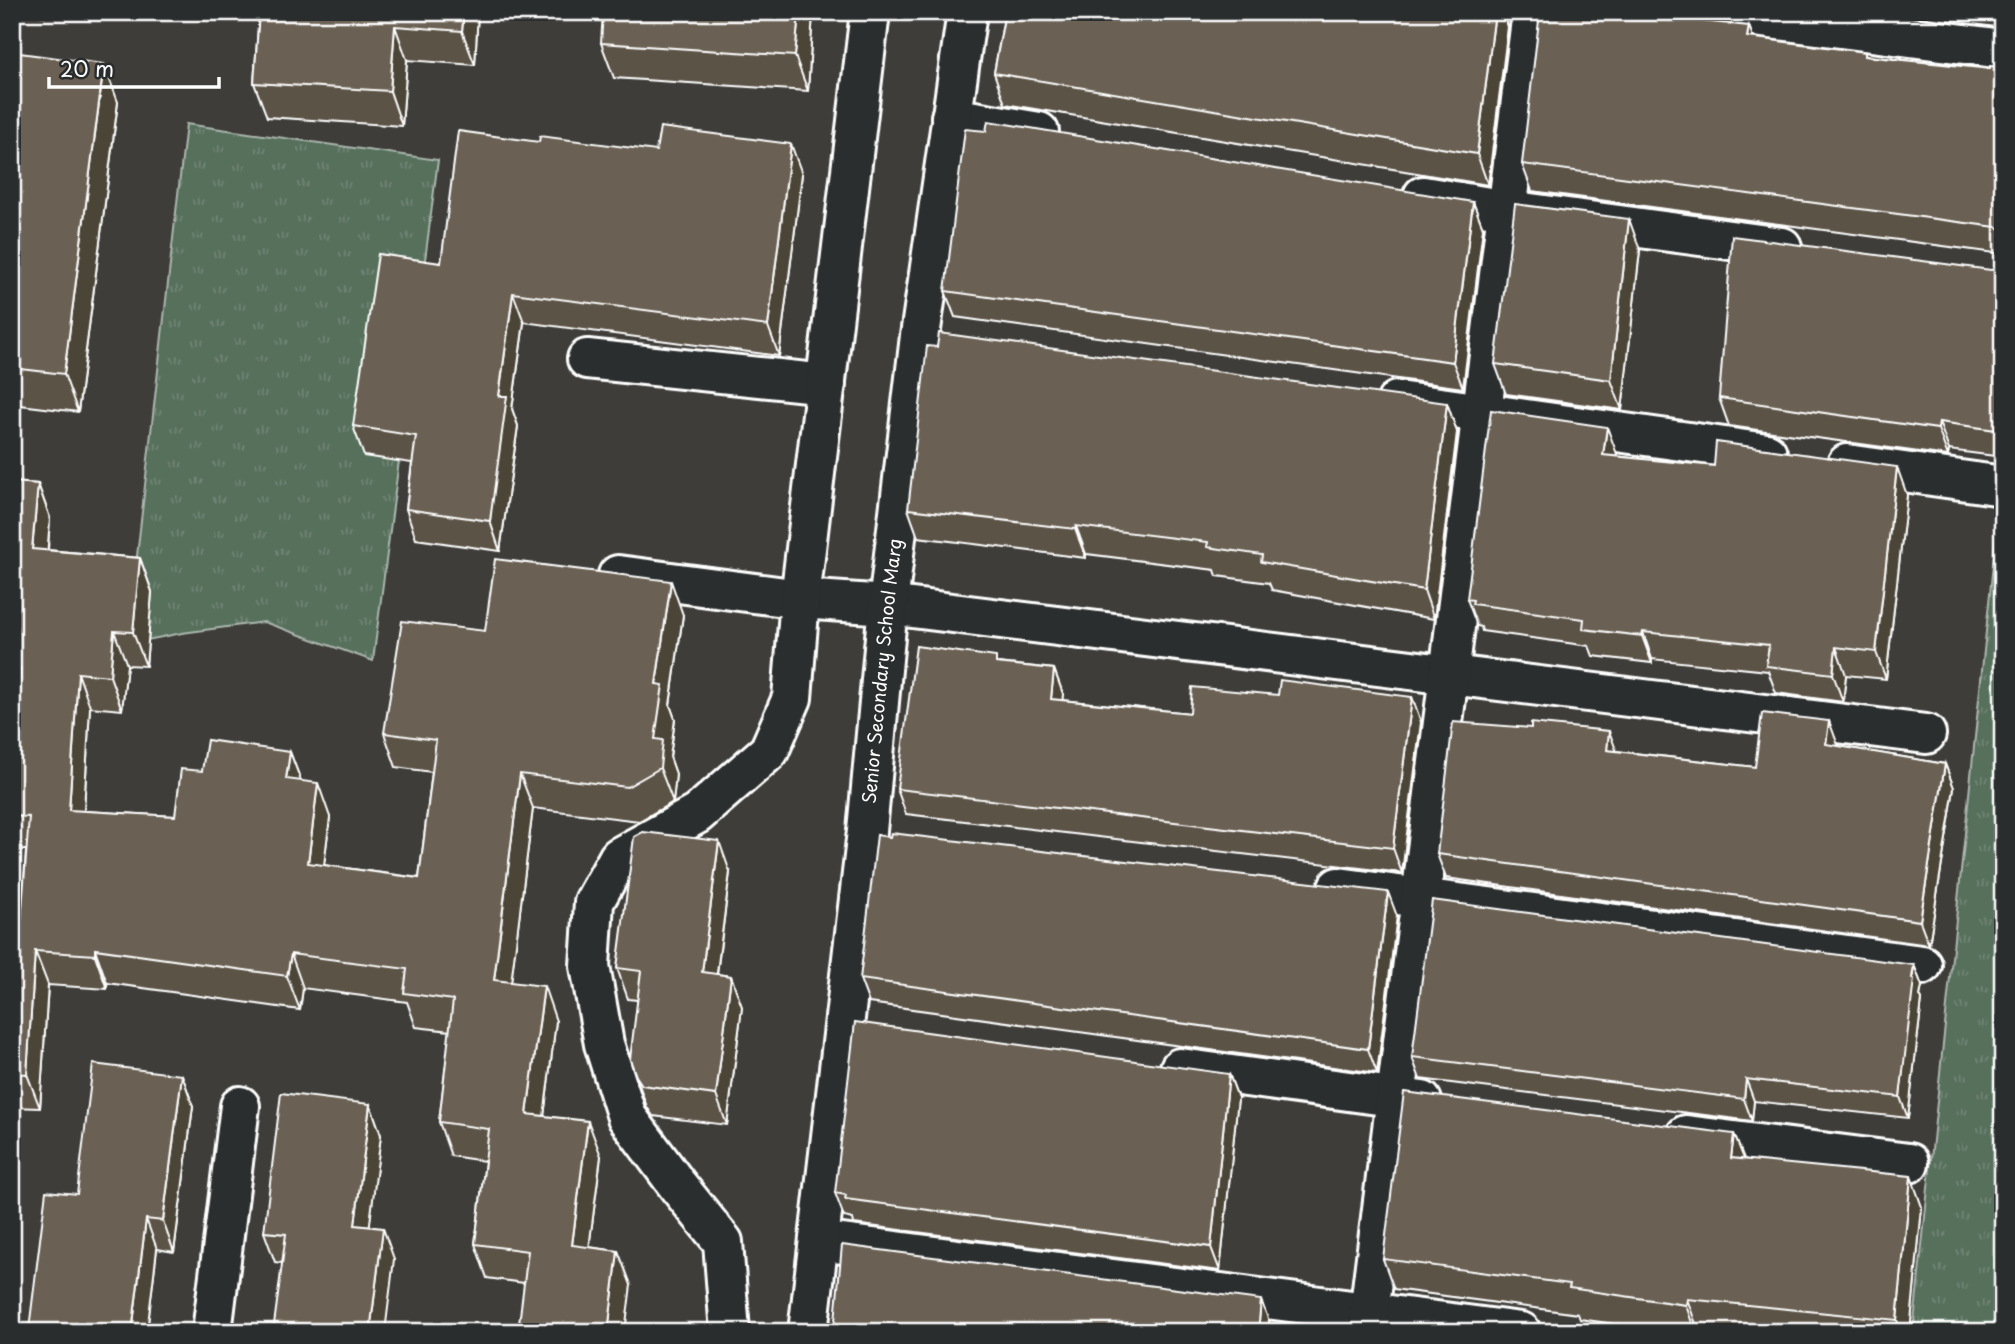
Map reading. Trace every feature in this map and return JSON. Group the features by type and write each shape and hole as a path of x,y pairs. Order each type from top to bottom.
{"street":[{"path":"730,1332 723,1242 627,1117 604,1044 590,966 594,902 619,857 697,814 769,751 792,698 800,598 870,12"},
{"name":"Senior Secondary School Marg","path":"808,1332 819,1241 863,1024 867,831 888,605 920,336 967,12"},
{"path":"1369,1313 1532,12"},
{"path":"1716,12 2003,49"},
{"path":"951,117 1068,136"},
{"path":"1384,190 1507,210 1810,250"},
{"path":"920,336 961,340"},
{"path":"587,359 826,384"},
{"path":"1359,396 2003,486"},
{"path":"584,571 800,598 888,605 1926,734"},
{"path":"867,831 904,835"},
{"path":"1298,882 1922,965"},
{"path":"1152,1064 1452,1105"},
{"path":"212,1332 240,1106"},
{"path":"1646,1129 1909,1163"},
{"path":"819,1241 1521,1332"}],"path":[{"path":"2003,1232 2003,1242"}],"green space":[{"path":"186,124 438,160 373,661 264,622 182,633 127,644"},
{"path":"1997,526 2003,527 2003,1332 1913,1332"}],"building":[{"path":"259,12 464,12 462,31 395,26 390,91 254,83"},
{"path":"603,12 799,12 795,56 601,43"},
{"path":"1005,12 1495,12 1477,154 994,73"},
{"path":"1540,12 1617,12 1749,26 1747,37 1865,52 1865,56 1990,69 1990,66 2003,67 2003,230 1522,164"},
{"path":"12,52 104,64 64,374 12,368"},
{"path":"988,121 1473,202 1453,362 945,291 965,129 986,131"},
{"path":"660,127 791,144 768,326 513,293 499,396 507,396 490,521 406,509 416,436 353,426 378,254 441,263 458,131 539,142 540,136 656,151"},
{"path":"1515,204 1629,219 1611,380 1495,364"},
{"path":"1732,236 1991,270 2003,267 2003,431 1939,422 1938,429 1719,398"},
{"path":"939,333 1447,403 1424,590 1261,562 1262,555 1207,547 1208,542 908,509 927,346 937,347"},
{"path":"1491,410 1607,427 1603,455 1714,466 1716,442 1897,467 1876,652 1836,647 1833,674 1766,666 1769,645 1643,632 1642,636 1583,629 1584,619 1472,604 1473,600 1467,599"},
{"path":"12,482 38,484 32,549 140,558 133,632 114,631 110,676 78,673 69,810 175,816 181,769 202,771 207,740 290,752 286,779 318,783 308,863 419,878 436,740 384,733 402,621 485,631 495,559 671,581 656,684 663,685 655,739 663,740 660,768 627,787 520,774 494,980 544,986 527,1114 588,1121 572,1245 618,1251 608,1332 518,1332 528,1251 475,1244 489,1129 439,1122 453,1000 404,993 407,969 291,954 287,976 95,949 95,955 35,951 27,1074 12,1073 12,921 21,922 29,817 12,816 20,668 12,668"},
{"path":"916,646 996,657 996,663 1054,669 1051,699 1190,713 1192,687 1278,695 1280,680 1412,697 1393,848 897,789"},
{"path":"1762,713 1829,721 1826,744 1945,764 1920,921 1437,854 1453,722 1531,728 1531,723 1609,731 1607,750 1755,767"},
{"path":"643,832 719,841 702,972 731,976 716,1095 642,1085 630,1059 641,971 617,968 634,837"},
{"path":"891,833 1388,892 1368,1049 860,979 877,835 890,837"},
{"path":"1432,900 1914,965 1900,1097 1746,1079 1744,1099 1412,1057"},
{"path":"855,1022 1229,1074 1211,1247 845,1199 846,1195 835,1193"},
{"path":"93,1064 182,1075 163,1221 146,1219 132,1332 49,1332 29,1329 46,1191 77,1194"},
{"path":"1404,1092 1734,1134 1731,1158 1911,1176 1897,1320 1687,1299 1686,1305 1569,1288 1570,1284 1383,1259"},
{"path":"281,1093 370,1104 355,1225 383,1228 370,1332 273,1332 286,1234 264,1232"},
{"path":"842,1245 1261,1300 1258,1332 834,1332"}]}
